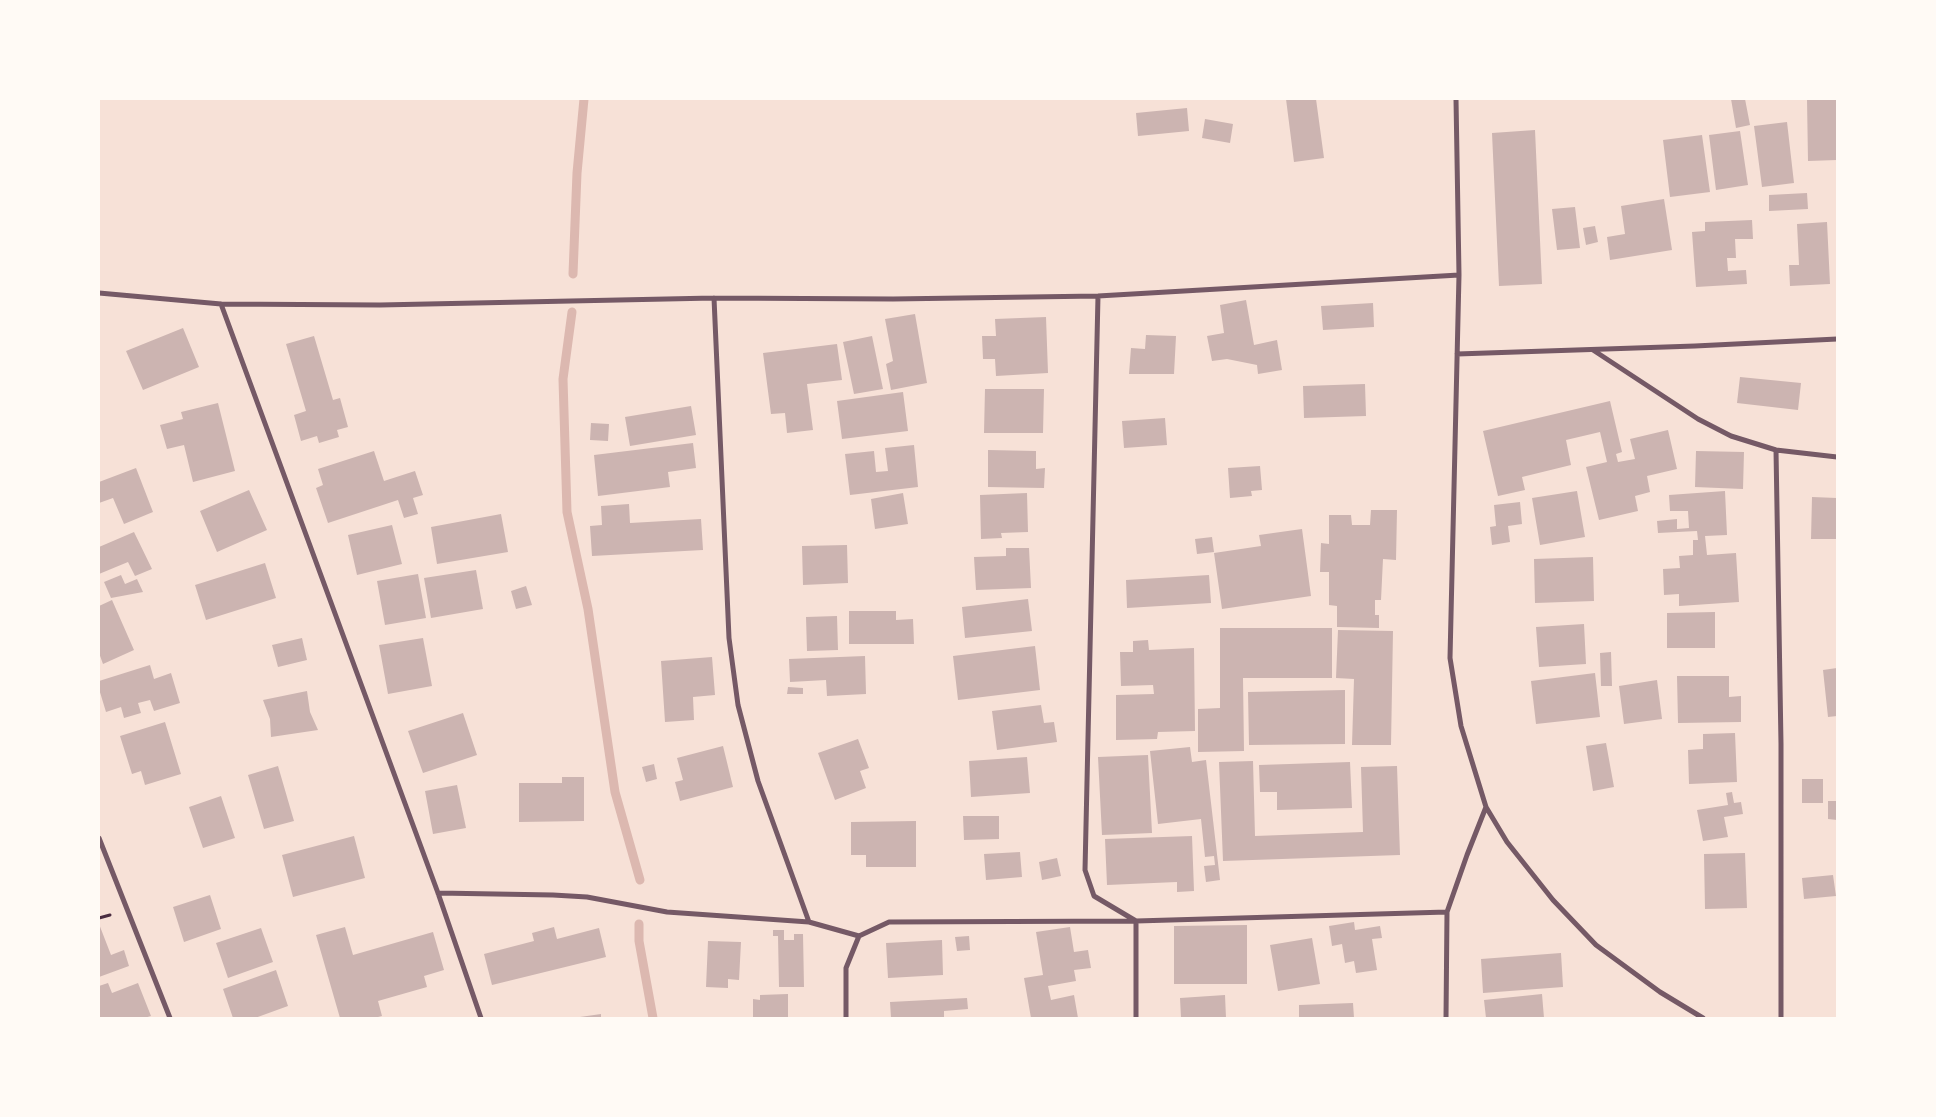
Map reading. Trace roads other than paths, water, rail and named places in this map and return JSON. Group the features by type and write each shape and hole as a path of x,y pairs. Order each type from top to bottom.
{"street":[{"path":"1456,99 1459,276 1450,658 1461,726 1486,807 1507,842 1553,900 1596,945 1660,992 1703,1018"},
{"path":"99,293 221,304 380,305 714,298 892,299 1098,296 1459,276"},
{"path":"1098,296 1085,870 1094,896 1136,920"},
{"path":"714,298 728,638 738,705 758,781 808,922"},
{"path":"221,304 438,893 481,1018"},
{"path":"1457,354 1837,339"},
{"path":"1593,349 1698,419 1731,436 1776,450 1837,457"},
{"path":"1776,450 1781,744 1781,1018"},
{"path":"1446,1018 1447,912 1466,856 1486,807"},
{"path":"99,838 170,1018"},
{"path":"438,893 553,894 587,897 667,912 808,922 860,936"},
{"path":"846,1018 846,968 860,936 889,922 1136,920 1447,912"},
{"path":"1136,920 1136,1018"}],"waterway":[{"path":"573,274 577,173 584,99"},
{"path":"572,312 563,379 567,512 588,609 615,792 640,880"},
{"path":"639,924 639,941 653,1018"}]}
